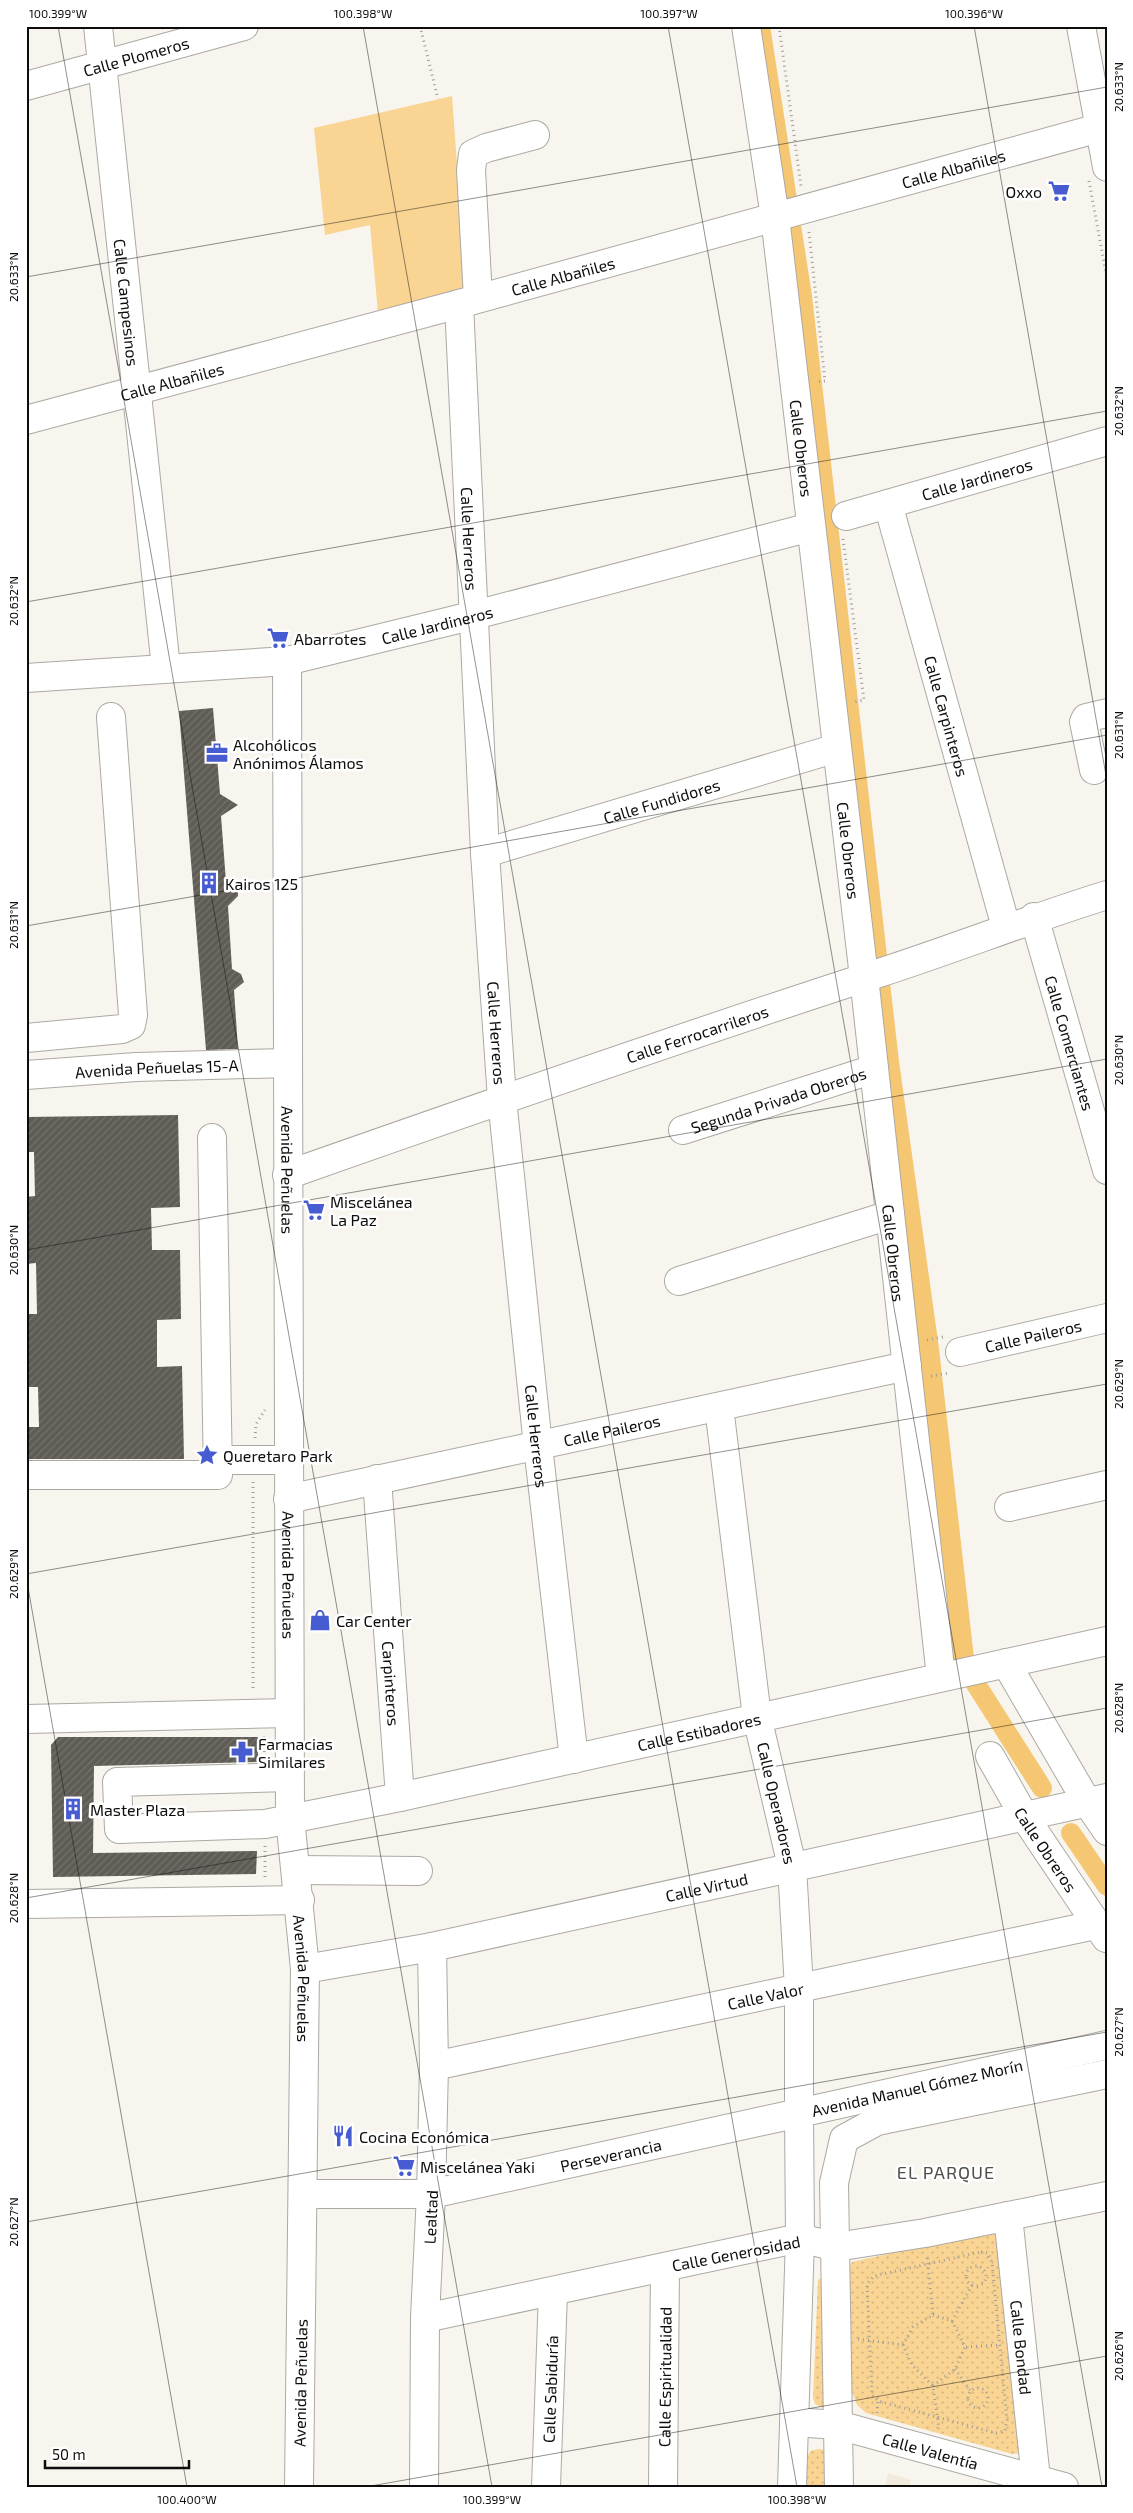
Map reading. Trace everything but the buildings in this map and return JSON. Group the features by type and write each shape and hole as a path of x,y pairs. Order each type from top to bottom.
{"street":[{"name":"Calle Campesinos","path":"98,26 166,668"},
{"name":"Calle Plomeros","path":"26,86 244,26"},
{"name":"Calle Obreros","path":"746,26 794,216 811,527 837,748 870,976 874,1069 890,1214 916,1372 944,1676"},
{"path":"1082,26 1100,94 1097,170"},
{"name":"Calle Albañiles","path":"26,420 468,301 794,216 1099,128"},
{"name":"Calle Herreros","path":"535,136 486,148 473,154 468,301 475,616 485,853 502,1099 538,1446 574,1759"},
{"name":"Calle Jardineros","path":"846,516 1107,441"},
{"name":"Calle Carpinteros","path":"888,504 1006,927"},
{"name":"Calle Jardineros","path":"26,678 286,661 475,616 811,527"},
{"name":"Avenida Peñuelas","path":"286,661 289,1777 290,1818 300,1900 305,1969 298,2487"},
{"path":"1094,770 1084,722 1086,718 1107,713"},
{"path":"32,1075 31,1038 122,1029 131,1025 133,1015 111,717"},
{"name":"Calle Fundidores","path":"485,853 837,748"},
{"name":"Calle Ferrocarrileros","path":"287,1175 502,1099 870,976 1034,917 1107,894"},
{"name":"Calle Comerciantes","path":"1034,917 1107,1170"},
{"name":"Avenida Peñuelas 15-A","path":"32,1075 136,1067 287,1063"},
{"name":"Segunda Privada Obreros","path":"683,1130 874,1069"},
{"path":"26,1475 215,1476 219,1472 212,1138"},
{"path":"679,1281 890,1214"},
{"name":"Calle Paileros","path":"954,1363 1107,1318"},
{"name":"Calle Paileros","path":"288,1499 719,1407 916,1372"},
{"name":"Calle Operadores","path":"719,1407 757,1717 792,1866 799,1989 799,2113"},
{"path":"219,1460 288,1460"},
{"name":"Carpinteros","path":"377,1479 400,1797"},
{"path":"1008,1507 1107,1485"},
{"name":"Calle Estibadores","path":"289,1777 118,1782 119,1829 265,1824 400,1797 1107,1641"},
{"path":"1006,1663 1051,1743 1097,1800 1107,1831"},
{"path":"26,1719 289,1713"},
{"name":"Calle Obreros","path":"990,1756 1024,1816 1101,1932"},
{"name":"Calle Virtud","path":"305,1969 432,1947 1097,1800"},
{"path":"296,1870 418,1871"},
{"path":"26,1904 300,1900"},
{"name":"Calle Valor","path":"434,2066 799,1989 1101,1932"},
{"name":"Lealtad","path":"424,2487 425,2318 432,2194 434,2066 432,1947"},
{"name":"Avenida Manuel Gómez Morín","path":"792,2487 800,2238 799,2113 1107,2045"},
{"name":"Avenida Manuel Gómez Morín","path":"839,2487 834,2183 844,2139 877,2121 1107,2074"},
{"name":"Perseverancia","path":"303,2194 432,2194 799,2113"},
{"name":"Calle Generosidad","path":"425,2318 800,2238 836,2247 925,2233 1107,2196"},
{"name":"Calle Bondad","path":"1008,2216 1011,2345 1036,2479"},
{"name":"Calle Espiritualidad","path":"663,2487 665,2267"},
{"name":"Calle Sabiduría","path":"546,2487 553,2292"},
{"name":"Calle Valentía","path":"794,2422 838,2425 1064,2487"}],"path":[{"path":"420,26 438,100"},
{"path":"779,26 794,216 815,297 825,381 816,382"},
{"path":"1097,170 1107,279"},
{"path":"807,299 815,297"},
{"path":"846,516 842,531 864,700 856,701"},
{"path":"844,620 853,619"},
{"path":"916,1372 954,1363"},
{"path":"925,2233 933,2315"},
{"path":"981,2252 988,2253 1011,2345 1007,2420 1004,2431 996,2433 878,2401 872,2395 867,2284 874,2276 981,2252"},
{"path":"975,2266 982,2267 987,2274 985,2282 978,2286 972,2285 966,2277 968,2270 975,2266"},
{"path":"952,2321 972,2285"},
{"path":"903,2345 913,2327 933,2315 952,2321 965,2347 956,2369 934,2386"},
{"path":"837,2337 903,2345"},
{"path":"903,2345 912,2365 934,2386 942,2454"},
{"path":"965,2347 1011,2345"},
{"path":"956,2369 970,2390"},
{"path":"976,2388 984,2389 988,2396 986,2404 980,2408 972,2407 967,2400 970,2390 976,2388"}],"shaded area":[{"path":"452,96 467,301 379,324 370,225 325,235 314,128"},
{"path":"990,2231 1000,2232 1023,2453 1012,2454 866,2413 857,2405 852,2392 847,2269 852,2262"},
{"path":"823,2277 826,2404 821,2407 815,2404 813,2398 818,2280"},
{"path":"826,2450 831,2487 806,2487 806,2460 810,2451"},
{"path":"888,2473 911,2480 909,2487 885,2487"}],"waterway":[{"path":"760,26 802,296 889,1062 929,1349 965,1667 1042,1788"},
{"path":"1071,1833 1107,1886"}],"place":[{"name":"Oxxo","path":"1059,191"},
{"name":"Abarrotes","path":"278,638"},
{"name":"Alcohólicos Anónimos Álamos","path":"217,753"},
{"name":"Kairos 125","path":"209,883"},
{"name":"Miscelánea La Paz","path":"314,1210"},
{"name":"Queretaro Park","path":"207,1455"},
{"name":"Car Center","path":"320,1620"},
{"name":"Farmacias Similares","path":"242,1752"},
{"name":"Master Plaza","path":"73,1809"},
{"name":"Cocina Económica","path":"343,2136"},
{"name":"Miscelánea Yaki","path":"404,2166"}],"district":[{"name":"EL PARQUE","path":"946,2172"}]}
